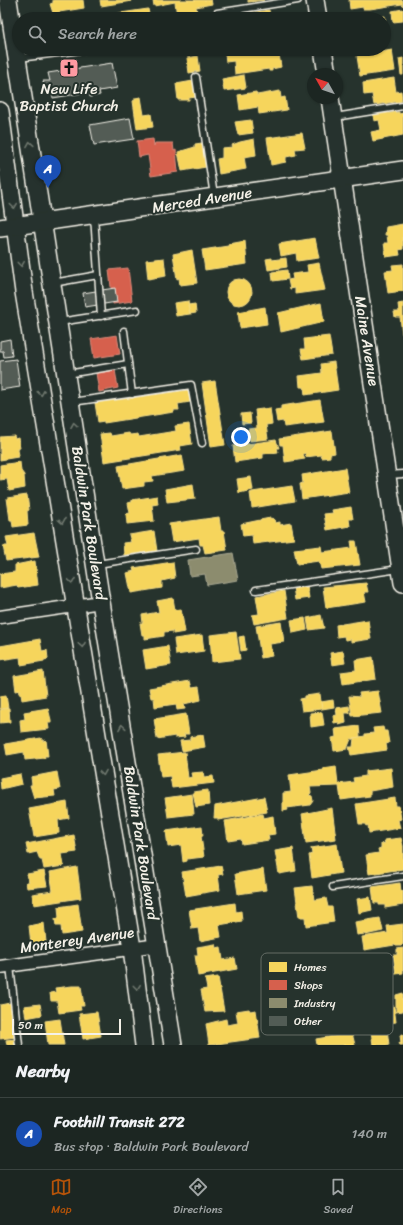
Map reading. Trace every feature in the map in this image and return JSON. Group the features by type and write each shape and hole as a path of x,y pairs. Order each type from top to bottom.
{"main road":[{"name":"Baldwin Park Boulevard","path":"8,0 12,26"},
{"path":"315,0 317,12"},
{"path":"324,56 326,68"},
{"name":"Baldwin Park Boulevard","path":"17,58 101,602 158,945 173,1045"},
{"name":"Maine Avenue","path":"331,104 342,179 395,475 402,576"},
{"name":"Baldwin Park Boulevard","path":"0,111 8,227 24,292 132,948 144,1045"},
{"name":"Merced Avenue","path":"8,227 42,224 403,170"}],"street":[{"path":"0,618 101,602"},
{"name":"Monterey Avenue","path":"5,967 158,945"}],"lane":[{"path":"223,12 298,0"},
{"path":"17,58 33,56"},
{"path":"196,77 214,198"},
{"path":"333,118 403,106"},
{"path":"94,216 101,316"},
{"path":"51,284 98,275"},
{"path":"58,322 137,310"},
{"path":"124,331 132,394"},
{"path":"66,375 128,364"},
{"path":"70,402 192,385 202,443"},
{"path":"95,564 196,549"},
{"path":"256,590 402,576"},
{"path":"332,887 403,876"},
{"path":"5,967 19,1045"}],"building: Homes":[{"path":"53,0 83,0 84,8 53,12 50,4 53,3"},
{"path":"100,0 132,0 132,1 101,6"},
{"path":"153,0 211,0 212,4 196,7 197,12 176,12 175,2 154,6"},
{"path":"248,0 264,0 248,2"},
{"path":"349,0 403,0 403,6 402,4 370,9 363,9 363,7 350,9"},
{"path":"148,9 149,12 127,12"},
{"path":"403,9 403,21 393,22 392,11"},
{"path":"269,10 269,12 258,12"},
{"path":"391,50 395,71 360,76 357,56 391,56"},
{"path":"198,56 200,71 189,73 187,58"},
{"path":"225,56 279,56 281,67 272,69 272,71 269,71 269,69 235,74 234,61 226,62"},
{"path":"403,58 403,75 401,75 399,59"},
{"path":"244,75 246,88 224,91 222,79"},
{"path":"394,78 396,92 401,91 402,101 374,105 372,94 364,95 363,83"},
{"path":"193,81 196,97 189,98 189,100 178,100 176,84"},
{"path":"280,91 281,98 285,97 287,110 259,114 258,107 240,110 238,95 256,92 257,95"},
{"path":"141,97 144,115 151,114 153,127 137,129 133,101 135,98"},
{"path":"399,112 399,114 403,113 403,135 373,141 371,132 381,130 379,120 374,121 373,115"},
{"path":"251,120 253,133 238,135 235,122"},
{"path":"302,133 305,148 295,149 296,155 286,157 286,162 271,165 267,138"},
{"path":"254,139 256,155 244,157 246,169 219,174 217,159 222,158 222,148 233,147 232,145"},
{"path":"202,143 206,167 182,171 178,152 195,147 195,144"},
{"path":"403,224 403,249 399,250 400,255 386,257 384,243 388,243 387,235 385,235 386,227"},
{"path":"315,238 319,258 297,261 296,253 281,256 279,244"},
{"path":"245,241 247,264 205,270 202,250 228,246 229,244"},
{"path":"192,250 197,283 180,285 179,278 177,279 173,254"},
{"path":"164,258 166,276 148,279 146,260"},
{"path":"272,258 272,260 286,258 287,267 268,270 266,259"},
{"path":"319,263 325,290 295,294 295,288 290,289 288,280 293,279 292,274 308,272 307,265"},
{"path":"403,264 403,291 388,293 385,271 393,270 392,265"},
{"path":"287,270 288,279 273,281 272,272"},
{"path":"239,279 248,283 252,292 248,301 239,305 230,301 226,292 230,283"},
{"path":"188,301 190,314 176,316 174,303"},
{"path":"321,303 324,322 281,332 278,313"},
{"path":"403,303 402,334 400,317 395,317 394,312 399,312 398,304"},
{"path":"195,304 196,313 190,314 188,305"},
{"path":"265,307 267,324 240,328 238,312"},
{"path":"329,336 332,355 303,359 301,349 305,349 304,339"},
{"path":"334,362 338,390 305,395 304,387 300,387 299,376 322,373 321,364"},
{"path":"215,381 225,445 211,447 202,383"},
{"path":"189,390 190,402 178,404 179,410 174,410 174,412 104,423 104,421 98,422 95,403"},
{"path":"320,400 324,422 284,427 283,421 277,422 275,410 281,409 281,406"},
{"path":"270,408 272,424 266,425 268,439 250,441 248,429 257,428 255,410"},
{"path":"250,413 251,423 242,424 241,414"},
{"path":"189,424 192,444 180,446 181,450 104,462 100,434 110,433 111,436 129,433 130,435 138,434 139,437 176,431 175,426"},
{"path":"332,431 335,453 330,454 330,457 322,458 321,455 306,457 305,453 303,454 305,459 285,462 283,445 280,445 279,439"},
{"path":"14,436 15,439 18,438 20,448 16,449 18,450 18,457 0,460 0,437"},
{"path":"276,440 279,448 277,448 278,452 263,454 263,458 235,462 233,446"},
{"path":"182,455 185,471 152,476 153,481 144,482 144,486 122,489 118,466"},
{"path":"20,462 21,471 24,475 25,488 9,491 7,479 0,480 0,465"},
{"path":"345,468 349,492 302,499 300,484 303,483 302,475"},
{"path":"251,477 253,490 239,493 237,479"},
{"path":"193,484 195,499 167,502 165,489"},
{"path":"292,486 295,501 252,508 250,493"},
{"path":"27,495 29,510 27,511 28,525 13,527 12,520 10,520 7,498"},
{"path":"157,496 158,504 152,505 154,521 127,524 126,514 130,513 128,503 132,502 132,500"},
{"path":"351,507 353,519 349,519 350,526 327,530 324,514 333,513 332,510"},
{"path":"219,517 221,531 224,531 227,550 205,553 203,545 200,545 199,538 172,542 169,524"},
{"path":"270,518 274,519 275,523 280,522 280,525 291,523 294,539 253,544 252,535 243,536 241,524"},
{"path":"154,531 157,551 124,555 123,543 131,542 129,535"},
{"path":"34,533 39,557 6,561 3,546 8,546 6,537"},
{"path":"351,541 356,541 360,565 321,569 319,561 297,564 294,549 321,546 322,552 352,548"},
{"path":"35,561 38,585 18,588 17,585 0,588 0,574 15,572 15,565"},
{"path":"173,562 175,578 162,581 162,588 131,593 127,573 134,571 133,568"},
{"path":"366,583 368,592 364,592 366,602 326,608 323,587"},
{"path":"307,585 309,598 295,600 293,587"},
{"path":"284,591 288,618 254,624 252,615 259,614 256,596"},
{"path":"173,598 175,610 181,609 185,632 173,634 173,631 164,632 164,636 145,639 145,635 142,635 140,623 143,623 142,615 159,612 157,601"},
{"path":"321,615 324,628 309,630 307,618"},
{"path":"305,618 307,630 293,633 291,620"},
{"path":"368,620 371,639 351,642 351,639 345,640 344,636 337,637 336,625"},
{"path":"281,622 284,642 270,644 272,656 261,658 256,626"},
{"path":"236,632 240,659 212,662 210,635"},
{"path":"202,635 204,651 176,655 174,639"},
{"path":"244,636 246,650 241,651 239,637"},
{"path":"40,639 42,651 47,650 48,659 21,665 20,657 0,660 0,646"},
{"path":"168,646 171,665 146,669 143,650"},
{"path":"343,651 345,663 332,665 330,653"},
{"path":"373,657 376,679 343,684 341,672 356,670 355,660"},
{"path":"43,671 46,696 22,700 21,694 19,694 21,690 16,691 14,676"},
{"path":"190,681 192,688 199,687 201,700 184,704 185,709 177,710 176,704 155,707 154,698 151,698 149,688"},
{"path":"378,691 382,713 352,716 349,696 360,697 359,693"},
{"path":"320,694 322,709 302,711 300,699 305,698 305,696"},
{"path":"6,695 8,708 0,709 0,696"},
{"path":"333,700 334,707 322,709 321,702"},
{"path":"349,706 350,713 345,713 346,723 339,725 339,722 334,723 333,716 337,715 336,708"},
{"path":"9,708 10,722 0,723 0,710"},
{"path":"48,708 51,720 51,723 48,723 49,729 21,732 20,720 25,719 24,712"},
{"path":"322,712 324,725 311,727 310,713"},
{"path":"186,714 189,734 184,734 185,737 175,738 175,736 157,739 154,719"},
{"path":"359,726 360,737 351,739 347,749 334,751 332,738 336,737 335,729"},
{"path":"383,727 384,731 387,731 389,743 386,744 387,750 351,755 349,747 353,747 354,738 365,736 365,734 374,733 373,728"},
{"path":"203,735 205,747 182,751 180,741 190,740 190,737"},
{"path":"41,738 43,741 46,740 48,756 44,756 45,758 25,760 24,752 7,755 5,744"},
{"path":"185,752 188,778 192,777 191,773 203,772 204,777 213,776 214,783 172,788 170,776 161,777 158,755"},
{"path":"336,766 338,784 354,782 353,778 366,776 366,771 391,768 393,787 370,791 370,796 341,800 339,786 310,787 311,793 309,795 312,796 313,801 310,805 287,808 288,810 283,811 283,793 291,792 289,775 323,770 323,768"},
{"path":"57,772 60,789 54,790 55,796 34,798 30,785 32,785 31,777"},
{"path":"20,774 22,784 1,789 0,778"},
{"path":"208,790 209,805 196,807 193,792"},
{"path":"192,794 194,814 168,817 165,798"},
{"path":"264,797 267,812 218,820 218,818 214,818 215,806"},
{"path":"395,798 396,806 399,806 401,819 398,820 400,828 369,833 368,825 366,826 365,824 359,824 356,804"},
{"path":"67,802 69,818 58,820 59,833 34,837 29,809"},
{"path":"332,808 336,839 306,843 302,814"},
{"path":"263,814 264,818 273,816 275,834 268,835 269,840 242,844 241,839 228,841 225,821"},
{"path":"202,826 203,836 201,836 204,857 187,859 187,861 183,862 181,845 168,847 166,831"},
{"path":"74,835 77,852 62,854 64,866 44,869 42,860 40,860 37,852 28,854 26,844"},
{"path":"401,838 403,846 403,869 369,874 366,855 379,853 378,849 381,848 381,844 385,843 384,840"},
{"path":"337,844 341,873 312,878 309,855 312,854 311,848"},
{"path":"293,848 296,871 279,874 275,851"},
{"path":"221,866 223,874 218,875 220,890 186,896 182,872"},
{"path":"77,867 81,898 34,905 32,894 53,891 50,872"},
{"path":"263,869 266,890 238,894 235,874"},
{"path":"44,871 47,886 27,888 26,882 29,882 27,874"},
{"path":"400,883 401,891 403,891 403,905 385,908 385,905 374,903 372,887"},
{"path":"312,886 314,900 326,898 328,907 332,907 334,922 306,926 305,917 299,917 295,888"},
{"path":"370,897 372,910 359,913 357,899"},
{"path":"235,903 236,912 241,911 242,921 219,925 221,937 200,941 198,928 192,929 189,910"},
{"path":"78,904 82,932 62,935 61,926 56,926 55,919 59,918 58,907"},
{"path":"380,918 383,931 365,935 357,935 355,922"},
{"path":"44,923 46,942 31,944 29,926"},
{"path":"403,924 403,944 401,946 395,945 364,950 362,937 388,933 387,926"},
{"path":"215,944 216,948 221,947 223,960 235,958 237,969 198,976 195,955 198,955 197,947"},
{"path":"403,948 403,973 396,974 393,955 397,955 397,949"},
{"path":"218,977 224,1011 205,1012 201,990 207,989 205,979"},
{"path":"81,986 84,1006 80,1006 81,1010 59,1013 57,1001 51,1001 50,993 56,992 55,988"},
{"path":"403,993 403,1011 396,1012 396,995"},
{"path":"10,1003 16,1037 0,1039 0,1005"},
{"path":"40,1004 42,1015 26,1018 24,1006"},
{"path":"393,1006 396,1022 393,1022"},
{"path":"249,1009 250,1011 256,1010 260,1038 209,1045 206,1024 226,1019 227,1025 238,1023 236,1011"},
{"path":"97,1012 101,1036 83,1039 79,1014"},
{"path":"60,1019 64,1045 48,1045 45,1021"},
{"path":"403,1034 403,1045 400,1045 400,1035"},
{"path":"340,1035 352,1035 355,1045 317,1045 316,1039"},
{"path":"372,1035 388,1035 389,1045 373,1045"},
{"path":"16,1039 17,1045 7,1045 6,1040"}],"building: Shops":[{"path":"153,139 154,146 155,143 173,143 174,151 176,150 178,172 151,176 148,155 139,157 137,141"},
{"path":"128,268 132,301 113,304 109,270"},
{"path":"117,335 120,354 94,358 91,339"},
{"path":"115,370 118,388 99,392 96,373"}],"building: Industry":[{"path":"233,553 238,580 207,585 205,574 190,576 188,560"}],"building: Other":[{"path":"112,63 117,88 99,91 100,95 90,97 89,92 53,98 51,90 45,91 43,81 50,81 48,73"},
{"path":"130,118 134,139 94,145 90,125"},
{"path":"115,288 117,302 85,307 83,293"},
{"path":"10,339 12,356 4,357 3,351 0,351 0,341"},
{"path":"16,359 20,387 0,390 0,361"}],"place":[{"name":"New Life Baptist Church","path":"69,68"},
{"name":"Foothill Transit 272","path":"48,188"}]}
